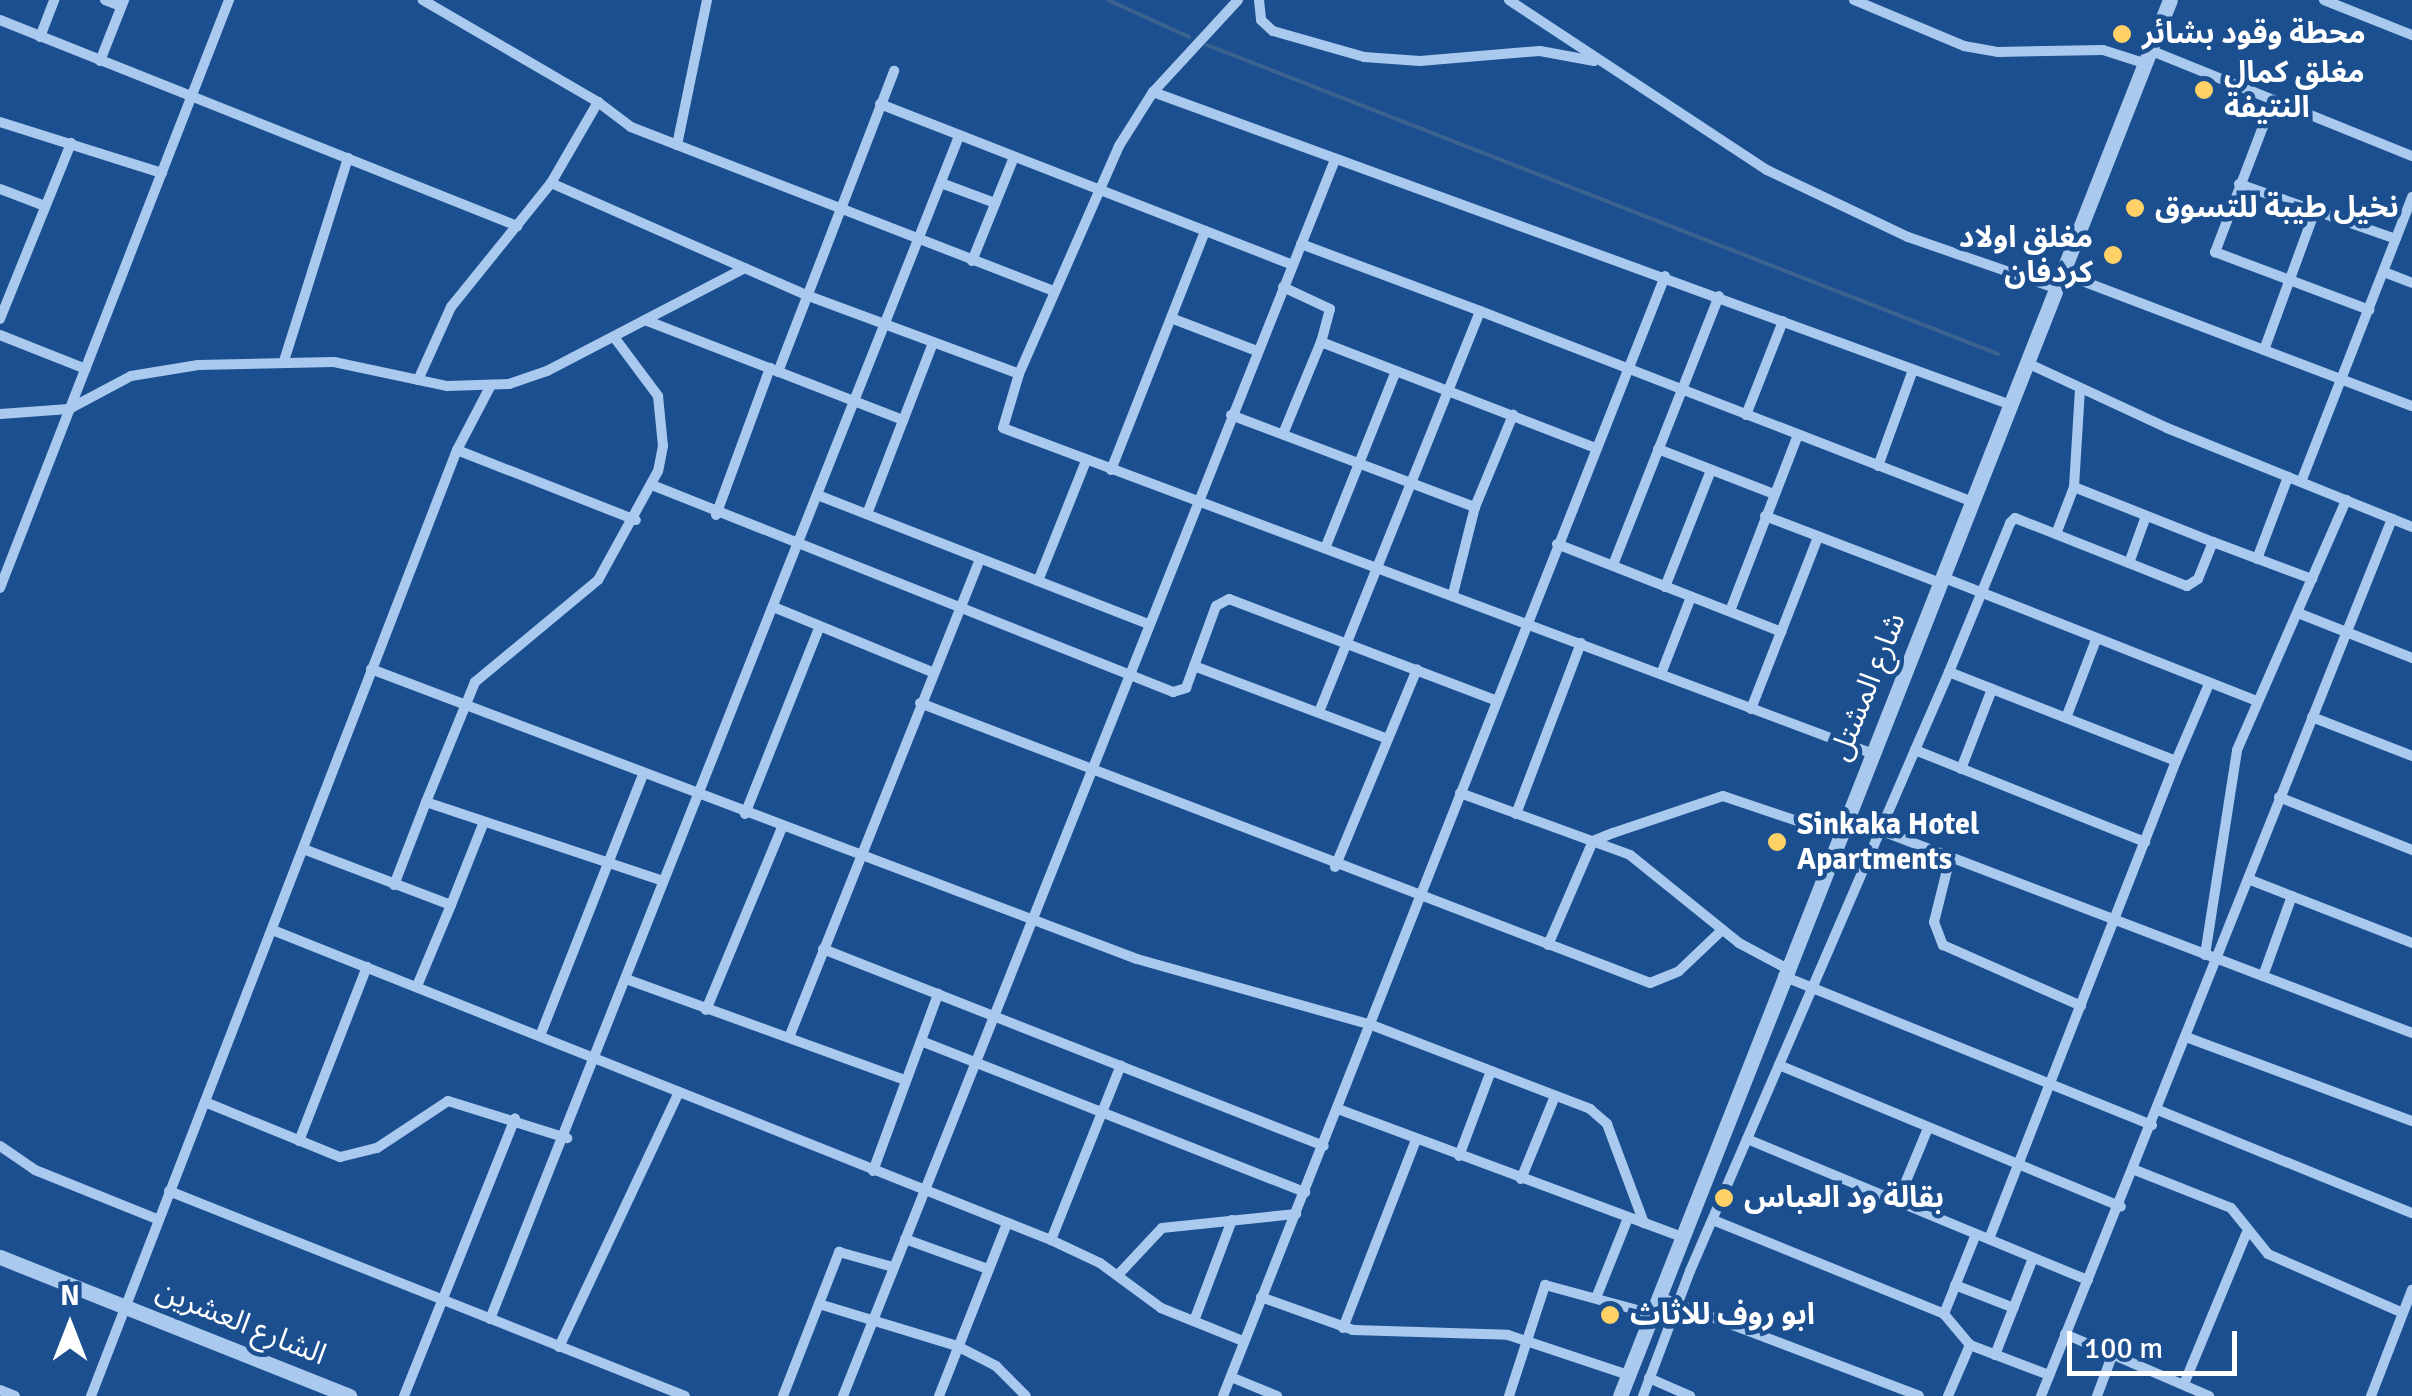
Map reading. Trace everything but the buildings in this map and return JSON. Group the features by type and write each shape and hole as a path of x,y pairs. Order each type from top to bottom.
{"street":[{"path":"40,36 54,0"},
{"path":"100,60 123,3 105,0"},
{"path":"0,588 228,0"},
{"path":"423,0 598,102 631,127 1053,291"},
{"path":"677,144 706,0"},
{"path":"1238,0 1153,92 1099,188 1019,374 1003,428 1871,753"},
{"path":"1259,0 1261,20 1273,31 1364,56 1420,61 1540,52 1604,63"},
{"path":"1509,0 1682,119 1851,214 2264,350 2412,406"},
{"path":"1854,0 1964,46 1998,52 2103,50 2150,58 2412,156"},
{"path":"2324,0 2412,35"},
{"name":"شارع المشتل","path":"1620,1396 1871,753 2150,58 2164,2"},
{"path":"0,20 517,226"},
{"path":"716,515 894,71"},
{"path":"1153,92 1334,162 1665,276 2011,405"},
{"path":"418,380 450,307 551,183 598,102"},
{"path":"2272,103 2215,252 2369,310"},
{"path":"880,104 1292,265"},
{"path":"0,122 162,173"},
{"path":"490,1319 567,1138 663,882 776,608 959,136"},
{"path":"0,319 71,142"},
{"path":"972,261 1014,156"},
{"path":"284,361 348,158"},
{"path":"842,1396 1334,162"},
{"path":"551,183 806,295 1019,374"},
{"path":"941,183 996,203"},
{"path":"2239,184 2396,239"},
{"path":"0,189 45,206"},
{"path":"2301,482 2412,197"},
{"path":"2264,350 2315,211"},
{"path":"1111,470 1205,230"},
{"path":"1301,244 1973,502"},
{"path":"0,414 69,409 112,383 154,370 284,361 364,366 418,380 490,387 529,378 745,268"},
{"path":"2384,272 2412,283"},
{"path":"1223,1396 1324,1146 1416,898 1665,276"},
{"path":"1283,288 1330,309 1321,342 1283,434"},
{"path":"1613,565 1718,296"},
{"path":"1319,712 1480,311"},
{"path":"1170,318 1257,350"},
{"path":"645,320 903,420"},
{"path":"1746,415 1783,321"},
{"path":"0,335 86,369"},
{"path":"394,885 465,704 502,654 586,594 636,520 652,486 662,459 663,412 647,378 614,336"},
{"path":"1321,342 1595,448"},
{"path":"867,514 933,343"},
{"path":"2028,363 2080,389 2412,526"},
{"path":"1326,546 1396,370"},
{"path":"1878,466 1913,370"},
{"path":"92,1396 122,1304 275,931 457,450 490,387"},
{"path":"2056,534 2074,487 2080,389"},
{"path":"1231,415 1475,508"},
{"path":"1453,594 1475,508 1513,415"},
{"path":"1730,611 1798,435"},
{"path":"1658,449 1774,494"},
{"path":"457,450 636,520"},
{"path":"1038,581 1086,461"},
{"path":"1665,587 1711,470"},
{"path":"2257,559 2288,477"},
{"path":"652,486 716,515 1181,693 1216,606 1229,599 1495,700"},
{"path":"2074,487 2312,580"},
{"path":"820,496 1148,624"},
{"path":"2204,954 2226,792 2256,701 2346,500"},
{"path":"1766,516 1982,593 2256,701"},
{"path":"2128,563 2146,516"},
{"path":"2042,1396 2392,518"},
{"path":"1643,1396 1746,1139 1882,831 2012,519 2193,584 2213,542"},
{"path":"1751,709 1818,537"},
{"path":"1557,544 1781,632"},
{"path":"790,1036 858,854 980,559"},
{"path":"1661,674 1691,597"},
{"path":"776,608 932,672"},
{"path":"2298,613 2412,658"},
{"path":"746,814 820,626"},
{"path":"2066,718 2096,640"},
{"path":"1516,814 1581,643"},
{"path":"1194,666 1388,739"},
{"path":"371,669 697,796 1138,959 1369,1024 1590,1109 1607,1124 1644,1224"},
{"path":"1335,867 1416,669"},
{"path":"1949,672 2176,761"},
{"path":"1989,1239 2209,684"},
{"path":"1961,769 1992,689"},
{"path":"920,703 1335,867 1650,983 1678,971 1722,930"},
{"path":"2312,716 2412,756"},
{"path":"1916,750 2145,842"},
{"path":"540,1036 643,775"},
{"path":"1460,792 1593,842 1659,872 1722,930 1814,988 2152,1126"},
{"path":"1548,945 1593,842 1723,796 1839,835"},
{"path":"2279,796 2412,850"},
{"path":"426,802 663,882"},
{"path":"417,986 483,824"},
{"path":"706,1010 782,827"},
{"path":"1882,831 2412,1032"},
{"path":"306,850 451,905"},
{"path":"1950,858 1934,922 1943,945 2081,1006"},
{"path":"2248,879 2412,943"},
{"path":"2263,976 2292,896"},
{"path":"275,931 1051,1240 1118,1274 1148,1300 1244,1341"},
{"path":"823,949 1324,1146"},
{"path":"298,1141 367,967"},
{"path":"626,979 905,1080"},
{"path":"873,1171 938,994"},
{"path":"2186,1036 2412,1120"},
{"path":"921,1041 1306,1192"},
{"path":"1051,1240 1121,1065"},
{"path":"1779,1066 2120,1207"},
{"path":"1459,1156 1491,1072"},
{"path":"559,1347 680,1092"},
{"path":"1521,1178 1555,1096"},
{"path":"205,1102 350,1158 448,1100 515,1118 567,1138"},
{"path":"1338,1109 1680,1236"},
{"path":"2158,1110 2412,1212"},
{"path":"404,1396 515,1118"},
{"path":"1897,1203 1928,1128"},
{"path":"1746,1139 2088,1280"},
{"path":"1343,1328 1416,1140"},
{"path":"0,1146 35,1170 157,1218"},
{"path":"2135,1170 2230,1208 2246,1234 2268,1254 2402,1314"},
{"path":"169,1191 685,1396"},
{"path":"1118,1274 1162,1228 1296,1214"},
{"path":"1596,1298 1628,1218"},
{"path":"1194,1321 1232,1220"},
{"path":"1713,1220 1944,1314 1970,1345 2050,1375"},
{"path":"939,1396 1006,1223"},
{"path":"1944,1314 1976,1234"},
{"path":"2184,1384 2246,1234"},
{"path":"905,1239 988,1268"},
{"path":"786,1395 841,1250 893,1267"},
{"name":"الشارع العشرين","path":"0,1256 350,1396"},
{"path":"1995,1355 2033,1258"},
{"path":"1509,1396 1545,1285 1652,1314"},
{"path":"1954,1285 2014,1308"},
{"path":"2371,1396 2412,1290"},
{"path":"1659,1297 1911,1395"},
{"path":"1261,1298 1343,1328 1444,1328 1529,1341 1628,1376"},
{"path":"819,1304 874,1316 957,1346 996,1366 1026,1396"},
{"path":"2065,1334 2209,1396"},
{"path":"1948,1396 1970,1345"},
{"path":"2097,1396 2113,1353"},
{"path":"1231,1377 1277,1396"},
{"path":"1649,1378 1690,1396"},
{"path":"0,1390 14,1396"}],"waterway":[{"path":"1108,0 1189,37"},
{"path":"1207,45 1998,354"}],"place":[{"name":"محطة وقود بشائر","path":"2122,34"},
{"name":"مغلق كمال النتيفة","path":"2204,90"},
{"name":"نخيل طيبة للتسوق","path":"2135,208"},
{"name":"مغلق اولاد كردفان","path":"2113,255"},
{"name":"Sinkaka Hotel Apartments","path":"1777,842"},
{"name":"بقالة ود العباس","path":"1724,1198"},
{"name":"ابو روف للاثاث","path":"1610,1315"}]}
